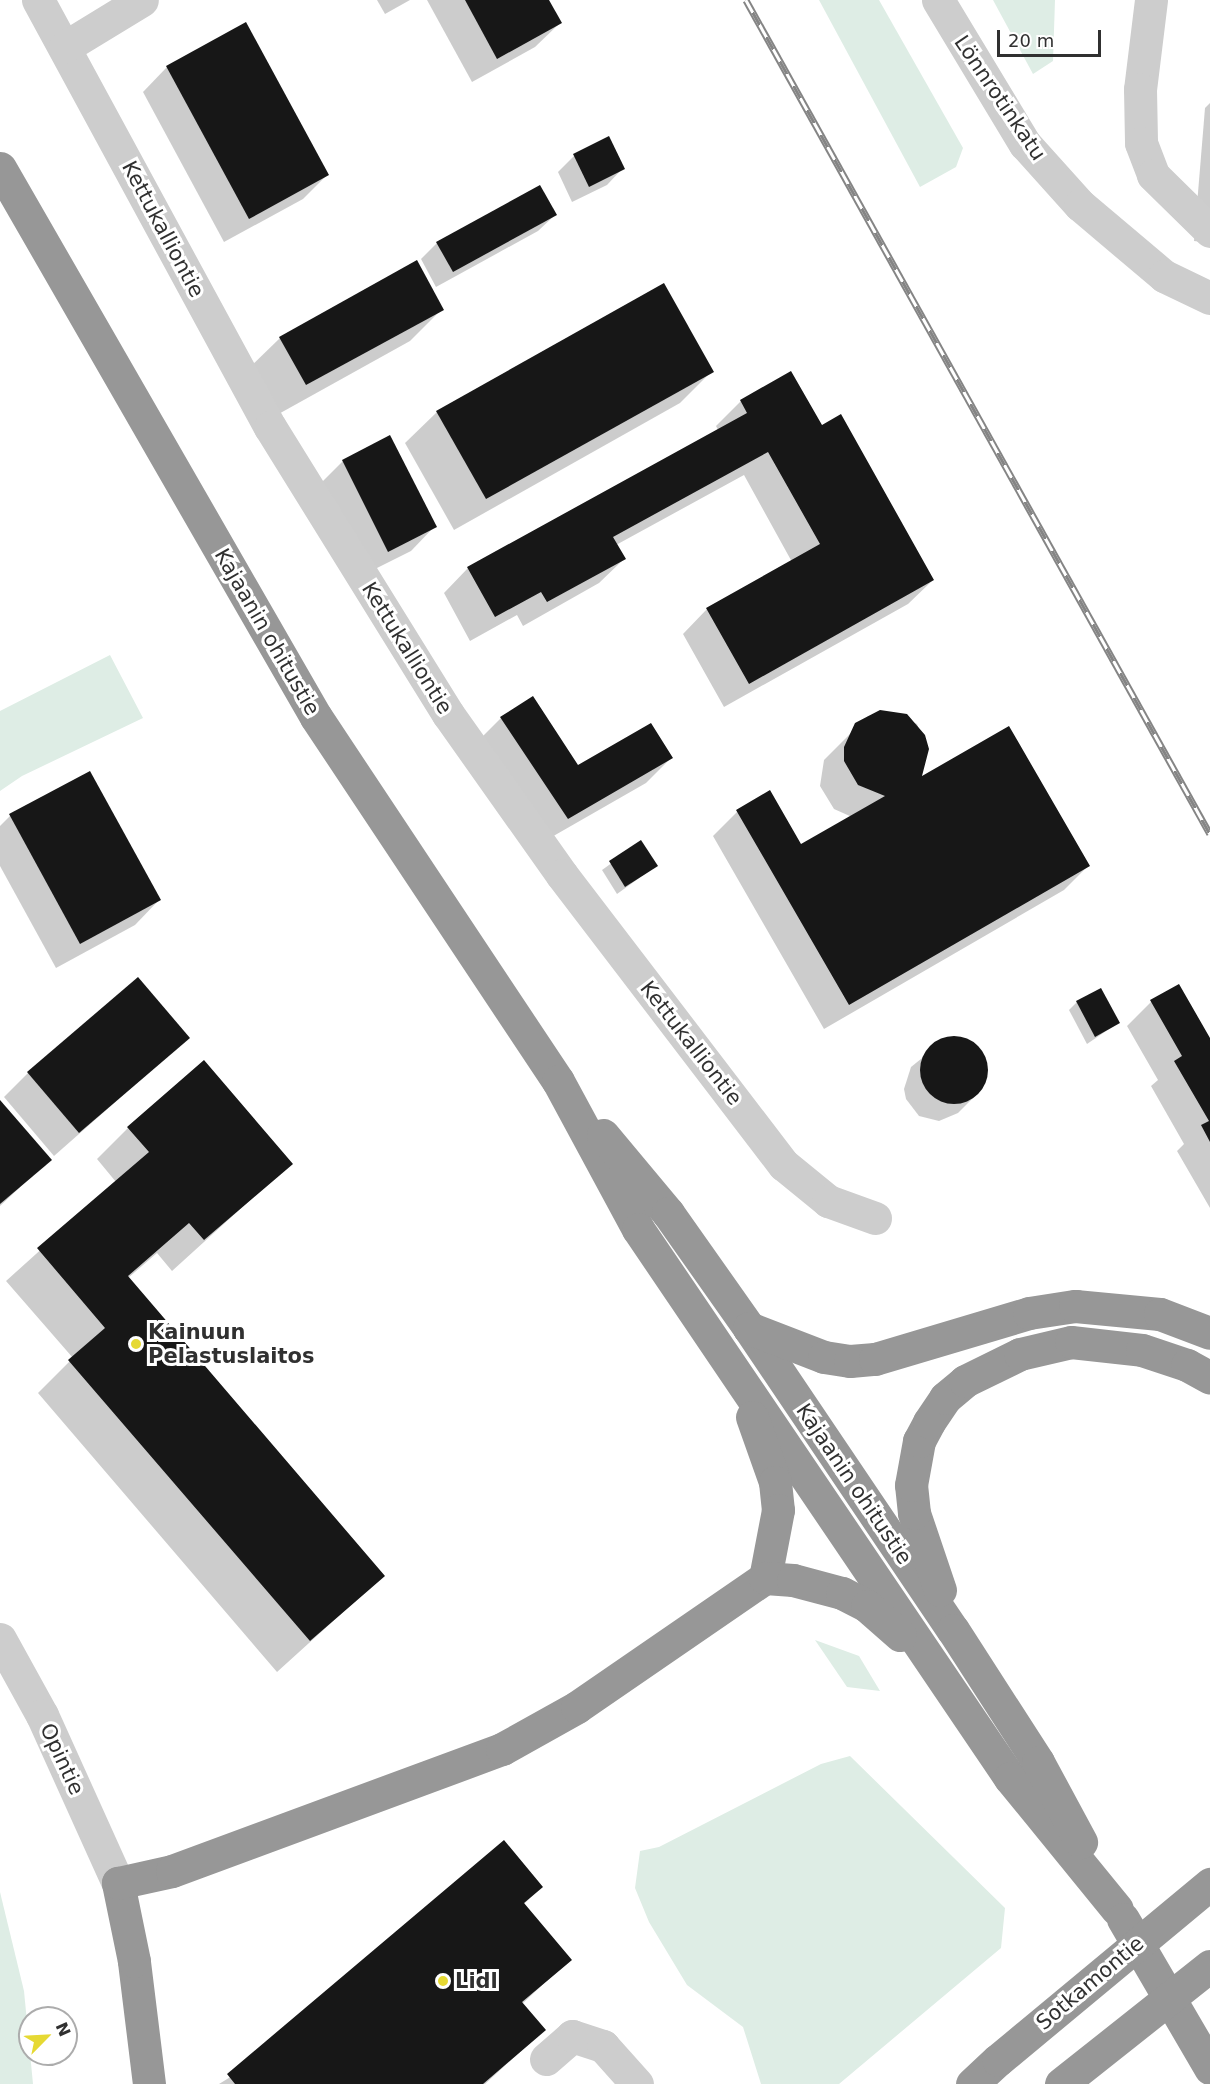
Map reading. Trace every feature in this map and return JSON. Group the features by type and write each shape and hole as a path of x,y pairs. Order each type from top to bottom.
{"highway":[{"name":"Kajaanin ohitustie","path":"0,168 316,717 558,1081 638,1229 1010,1778 1117,1909"},
{"name":"Kajaanin ohitustie","path":"558,1081 668,1213 749,1328 953,1630 1038,1762 1117,1909 1210,2068"},
{"path":"749,1328 824,1357 850,1361 876,1359 1029,1313 1075,1306 1150,1312 1210,1334"},
{"path":"953,1630 914,1513 911,1485 919,1441 945,1398 993,1366 1020,1354 1071,1342 1142,1350 1187,1365 1210,1378"},
{"path":"737,1373 775,1482 778,1510 763,1580"},
{"path":"149,2084 134,1961 118,1883 172,1871 502,1749 577,1707 763,1580 801,1581 842,1593 867,1606 937,1669"},
{"name":"Sotkamontie","path":"972,2084 1210,1884"},
{"path":"1061,2084 1210,1966"}],"street":[{"name":"Kettukalliontie","path":"38,0 270,427 448,714 562,875 784,1165 828,1200 875,1218"},
{"path":"65,47 142,0"},
{"name":"Lönnrotinkatu","path":"938,0 1025,144 1072,196 1164,276 1210,298"},
{"path":"1151,0 1140,89 1141,143 1153,175 1210,231"},
{"name":"Opintie","path":"0,1639 42,1715 118,1883"},
{"path":"546,2059 572,2036 603,2046 637,2084"}],"shaded area":[{"path":"819,0 879,0 963,148 956,167 920,187"},
{"path":"993,0 1055,0 1053,61 1033,74"},
{"path":"110,655 143,718 22,776 0,791 0,711"},
{"path":"815,1640 859,1656 880,1691 847,1687"},
{"path":"850,1756 1005,1908 1001,1948 839,2084 761,2084 743,2027 687,1985 649,1922 635,1888 640,1851 659,1847 821,1764"},
{"path":"0,1892 24,1991 25,2006 18,2006 18,2066 31,2066 33,2084 0,2084"}],"building":[{"path":"465,0 549,0 562,23 497,59"},
{"path":"246,22 329,175 249,219 166,66"},
{"path":"609,136 625,169 589,187 573,154"},
{"path":"540,185 557,215 453,272 436,242"},
{"path":"417,260 444,310 306,385 279,337"},
{"path":"664,283 714,372 486,499 436,411"},
{"path":"791,371 822,425 841,414 934,580 749,684 706,608 820,544 768,452 613,537 626,559 547,602 541,592 495,617 467,567 747,413 740,400"},
{"path":"390,435 437,527 388,552 342,460"},
{"path":"533,696 578,765 651,723 673,758 568,819 500,717"},
{"path":"880,710 907,714 925,735 929,749 922,776 1009,726 1090,866 849,1005 736,810 770,790 801,844 885,796 858,785 844,761 844,747 855,723"},
{"path":"90,771 161,900 80,944 9,814"},
{"path":"641,840 658,866 625,887 609,861"},
{"path":"138,977 190,1038 79,1133 27,1072"},
{"path":"1179,984 1210,1038 1210,1142 1201,1125 1209,1121 1174,1061 1182,1056 1150,1000"},
{"path":"1101,988 1120,1023 1095,1037 1076,1001"},
{"path":"947,1036 961,1036 973,1041 983,1051 988,1070 983,1089 973,1099 961,1104 947,1104 935,1099 925,1089 920,1077 920,1063 925,1051 935,1041"},
{"name":"Kainuun Pelastuslaitos","path":"204,1060 293,1164 204,1240 189,1223 128,1276 385,1576 310,1641 68,1360 105,1328 37,1248 149,1152 127,1127"},
{"path":"0,1100 52,1160 0,1204"},
{"name":"Lidl","path":"504,1840 543,1887 524,1903 572,1960 522,2002 546,2030 483,2084 235,2084 227,2074"}],"railway":[{"path":"746,0 1210,834"}],"place":[{"name":"Kainuun Pelastuslaitos","path":"136,1344"},
{"name":"Lidl","path":"443,1981"}]}
